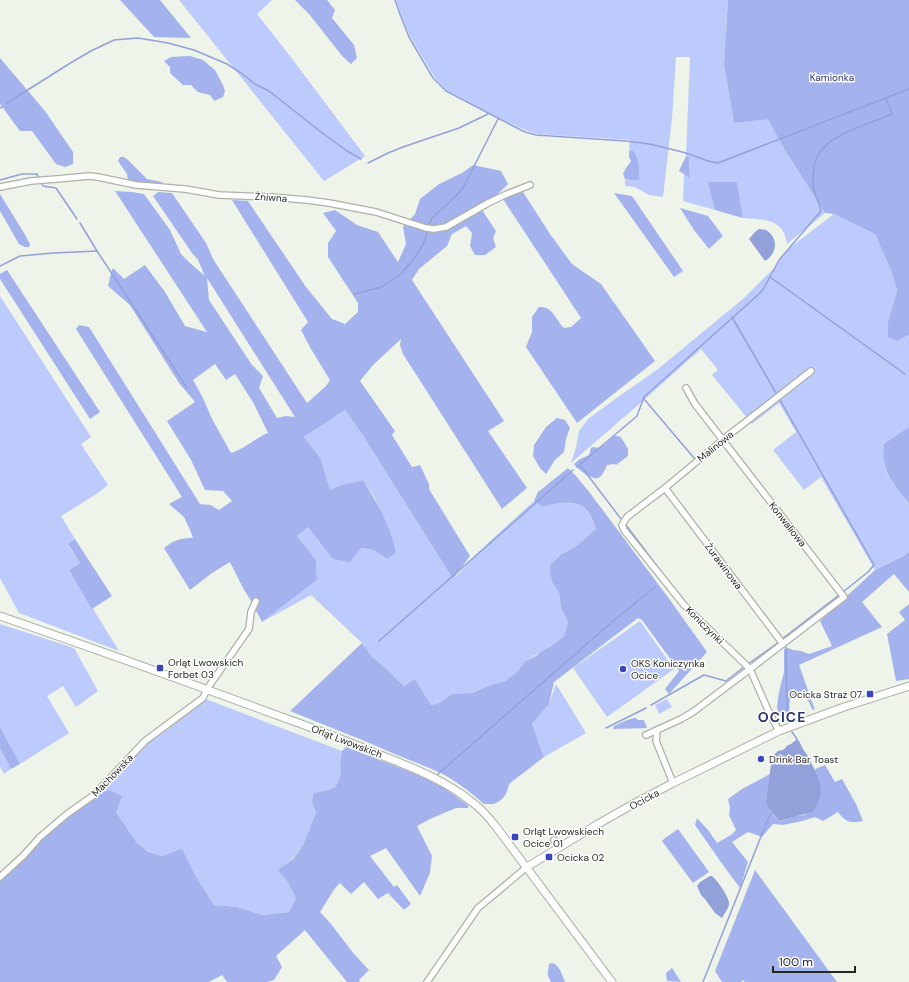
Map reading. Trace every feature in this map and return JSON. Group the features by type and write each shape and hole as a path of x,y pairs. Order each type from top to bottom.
{"street":[{"name":"Żniwna","path":"0,187 89,176 136,185 185,189 219,195 271,197 330,203 376,212 426,228 434,229 446,227 488,203 530,185"},
{"name":"Malinowa","path":"622,525 627,517 811,370"},
{"name":"Konwaliowa","path":"686,388 695,404 844,597 783,644"},
{"name":"Żurawinowa","path":"665,488 783,644"},
{"name":"Koniczynki","path":"622,525 624,530 684,605 750,669 779,731"},
{"name":"Machowska","path":"0,877 67,814 94,795 145,741 203,698 250,629 251,612 256,601"},
{"name":"Orląt Lwowskich","path":"0,616 371,750 416,769 449,786 473,803 498,828 612,982"},
{"path":"646,735 657,731 693,712 783,644"},
{"name":"Ocicka","path":"426,982 478,908 527,867 558,848 673,783 779,731 844,707 909,686"},
{"path":"657,731 656,740 673,783"},
{"path":"554,840 558,848"}],"shaded area":[{"path":"179,0 272,0 257,14 365,156 324,181"},
{"path":"396,0 728,0 724,64 734,123 768,118 786,152 825,213 787,244 782,229 772,222 743,218 737,182 709,182 715,210 683,201 684,174 690,178 689,157 686,156 690,57 676,57 672,118 663,197 649,195 635,187 625,186 625,179 635,181 640,179 632,150 629,151 630,140 537,134 499,118 446,90 435,78 410,36"},
{"path":"834,214 875,234 892,273 897,290 888,322 897,341 909,335 909,427 885,444 884,459 887,473 894,485 909,503 909,552 875,570 821,477 804,490 773,450 796,432 779,403 752,424 712,375 718,370 701,349 571,463 579,431 588,419 658,369 744,298 774,268 788,249"},
{"path":"759,229 766,230 770,233 775,241 772,254 765,261 749,239"},
{"path":"0,296 91,437 81,444 108,485 61,516 75,539 68,545 80,563 69,570 119,651 19,613 0,578"},
{"path":"345,410 362,434 453,579 487,544 534,501 543,507 559,503 577,504 586,509 589,513 596,529 575,547 560,555 550,565 552,582 559,593 561,608 568,622 564,636 550,647 525,661 518,671 505,681 472,693 452,694 439,703 431,705 415,679 404,686 372,657 362,643 311,595 262,622 317,580 316,560 297,536 308,527 361,548 374,550 387,559 385,521 375,498 363,480 341,485 330,490 321,459 304,437"},
{"name":"OKS Koniczynka Ocice","path":"640,621 674,669 607,717 573,668"},
{"path":"0,624 74,648 98,691 76,707 63,686 47,696 69,733 20,764 0,727"},
{"path":"556,684 586,733 544,757 532,724 549,704"},
{"path":"203,698 342,751 340,763 341,773 336,786 328,790 315,793 312,802 316,813 303,845 294,857 279,870 296,898 289,912 262,915 237,907 214,905 195,875 182,850 162,856 148,852 137,843 116,812 94,795 145,741"},
{"path":"667,699 672,707 659,714 655,705"},
{"path":"797,739 817,774 821,795 812,812 779,821 768,807 766,801 771,765 774,755 778,751 783,750"},
{"path":"0,748 11,769 4,774 0,767"},
{"path":"712,876 720,885 729,901 728,907 722,918 715,913 701,895 697,886 700,882"}],"green space":[{"path":"120,0 160,0 191,38 154,37"},
{"path":"295,0 327,0 335,10 332,18 354,45 357,58 351,64 343,57 309,14"},
{"name":"Kamionka","path":"728,0 909,0 909,335 897,341 888,337 888,322 897,290 892,273 875,234 834,214 825,213 786,152 768,119 734,123 724,64"},
{"path":"190,56 203,60 215,70 225,91 223,97 214,101 210,95 198,92 191,85 183,85 170,73 170,67 164,61 171,57"},
{"path":"0,58 45,111 73,152 73,164 65,167 56,164 32,131 20,131 0,104"},
{"path":"632,150 638,160 640,179 635,181 625,179 623,174 631,161 629,151"},
{"path":"686,156 689,157 690,178 679,171"},
{"path":"120,157 127,159 147,179 162,182 163,186 145,185 128,181 127,174 118,161"},
{"path":"473,165 501,171 508,184 482,210 496,231 493,238 496,247 485,255 475,255 470,246 472,233 466,226 452,234 447,246 419,269 412,280 504,421 488,431 527,488 502,509 403,354 400,345 401,339 373,365 360,381 395,431 392,435 412,467 420,465 429,484 429,489 470,556 453,579 362,434 345,410 304,437 321,459 330,490 341,485 363,480 383,515 391,534 396,553 387,559 374,550 361,548 350,562 333,559 308,527 297,536 316,560 317,580 262,622 230,562 212,573 190,590 164,548 178,540 193,538 184,517 169,504 182,497 76,329 79,325 89,327 200,504 210,505 219,510 232,501 223,491 205,490 191,460 167,421 195,402 179,383 130,305 108,286 112,269 114,269 124,279 145,265 165,292 185,326 207,332 115,191 144,194 170,230 181,254 205,276 198,260 153,196 158,192 172,193 206,243 213,259 307,403 326,386 330,380 301,330 308,322 232,200 248,201 306,287 332,319 345,324 358,312 358,303 328,257 328,243 336,231 323,213 335,210 357,225 378,232 398,262 406,244 403,227 415,214 420,199 439,184 462,173","holes":["207,278 295,417 286,416 277,418 259,388 263,376 252,365 209,300","215,364 226,380 235,374 254,404 268,433 241,449 231,453 193,380"]},
{"path":"708,182 737,182 743,218 715,210"},
{"path":"523,192 550,234 572,264 601,284 655,361 577,423 526,347 532,332 532,317 539,307 544,307 551,311 564,328 571,327 581,318 503,199"},
{"path":"614,193 632,196 683,271 674,277"},
{"path":"0,194 24,233 30,244 29,247 19,244 0,211"},
{"path":"680,208 708,216 723,236 709,249 694,230"},
{"path":"7,270 100,412 90,419 0,279 0,274"},
{"path":"557,418 565,420 570,428 566,439 564,452 555,460 546,474 540,468 533,456 534,445 546,427"},
{"path":"909,427 909,503 887,472 884,458 884,444"},
{"path":"614,436 621,437 628,449 628,456 616,465 607,465 600,477 595,478 589,476 574,464 580,459 589,455 591,448 602,446"},
{"path":"568,468 590,493 707,652 669,694 665,689 679,671 642,620 638,618 554,682 549,704 532,724 544,757 509,784 508,790 504,796 500,801 494,804 484,804 458,783 436,771 290,711 362,643 372,657 404,686 415,679 431,705 439,703 452,694 472,693 505,681 518,671 525,661 536,656 564,636 568,622 561,608 559,593 552,582 550,565 560,555 575,547 596,529 589,513 582,506 565,503 543,507 534,501 538,492"},
{"path":"75,539 112,596 92,609 69,570 80,563 68,544"},
{"path":"909,552 909,592 894,574 862,602 882,627 799,665 815,710 812,709 808,700 803,697 798,698 790,696 789,716 784,722 778,714 777,707 784,672 784,649 788,648 809,654 832,646 820,621 875,570"},
{"path":"909,604 909,679 896,681 887,634 905,620 899,612"},
{"path":"634,718 644,720 647,728 613,729 614,726"},
{"path":"0,727 20,764 11,769 0,748"},
{"path":"346,747 424,777 444,788 468,805 468,808 456,808 417,826 432,856 430,873 420,896 386,848 370,856 394,887 397,885 411,904 404,910 388,893 378,899 364,882 351,894 340,883 335,888 320,912 369,970 359,980 360,982 347,982 305,930 276,956 282,967 274,980 268,982 227,982 222,975 209,982 0,982 0,877 40,837 94,795 110,790 122,796 116,812 137,843 148,852 162,856 182,849 195,875 214,905 237,907 262,915 289,912 296,898 287,881 278,870 294,858 303,845 316,813 312,802 314,793 328,790 336,786 341,773 340,763 342,751"},
{"path":"825,765 835,782 842,779 856,804 863,821 855,822 846,820 838,812 823,821 815,817 783,825 773,824 762,837 748,832 732,842 748,862 740,888 695,825 697,818 717,843 731,835 736,830 729,815 730,808 728,799 742,789 770,774 767,803 773,814 779,821 795,816 805,815 821,795 815,769"},
{"path":"678,829 709,872 693,883 662,841"},
{"path":"755,870 837,982 745,982 743,980 741,982 722,982 715,971"},
{"path":"552,963 559,968 565,982 551,982 548,977 548,973 549,964"},
{"path":"672,968 681,982 667,981 666,973"}],"waterway":[{"path":"395,0 409,37 433,78 446,91 525,132 536,135 650,144 718,163 909,89"},
{"path":"7,103 91,51 114,40 138,38 168,43 194,50 227,64 255,84 269,91 321,132 347,151 361,159"},
{"path":"577,467 637,416 644,397 760,293 779,260 821,211 813,185 815,165 818,155 824,147 841,135 892,114 886,98"},
{"path":"368,163 403,147 459,128 488,114"},
{"path":"429,225 432,218 458,194 464,186 498,119"},
{"path":"0,180 22,174 37,174 38,177"},
{"path":"42,184 43,186 56,188 77,219"},
{"path":"80,223 187,388"},
{"path":"354,294 382,287 402,273 423,245 427,233"},
{"path":"0,266 20,256 97,251"},
{"path":"770,277 905,374"},
{"path":"732,317 776,393"},
{"path":"644,399 694,458"},
{"path":"780,400 874,565 868,572 843,592"},
{"path":"580,465 621,519"},
{"path":"379,641 573,470"},
{"path":"626,525 663,575"},
{"path":"438,774 605,628 656,586"},
{"path":"782,639 839,595"},
{"path":"748,664 779,642"},
{"path":"786,647 788,721"},
{"path":"651,705 704,675 726,681 744,667"},
{"path":"606,728 646,708"},
{"path":"792,732 797,739"},
{"path":"703,982 772,812"}],"place":[{"name":"Orląt Lwowskich Forbet 03","path":"160,668"},
{"name":"OKS Koniczynka Ocice","path":"623,669"},
{"name":"Ocicka Straż 07","path":"870,694"},
{"name":"Drink Bar Toast","path":"761,759"},
{"name":"Orląt Lwowskiech Ocice 01","path":"515,837"},
{"name":"Ocicka 02","path":"549,857"}],"district":[{"name":"OCICE","path":"782,717"}]}
